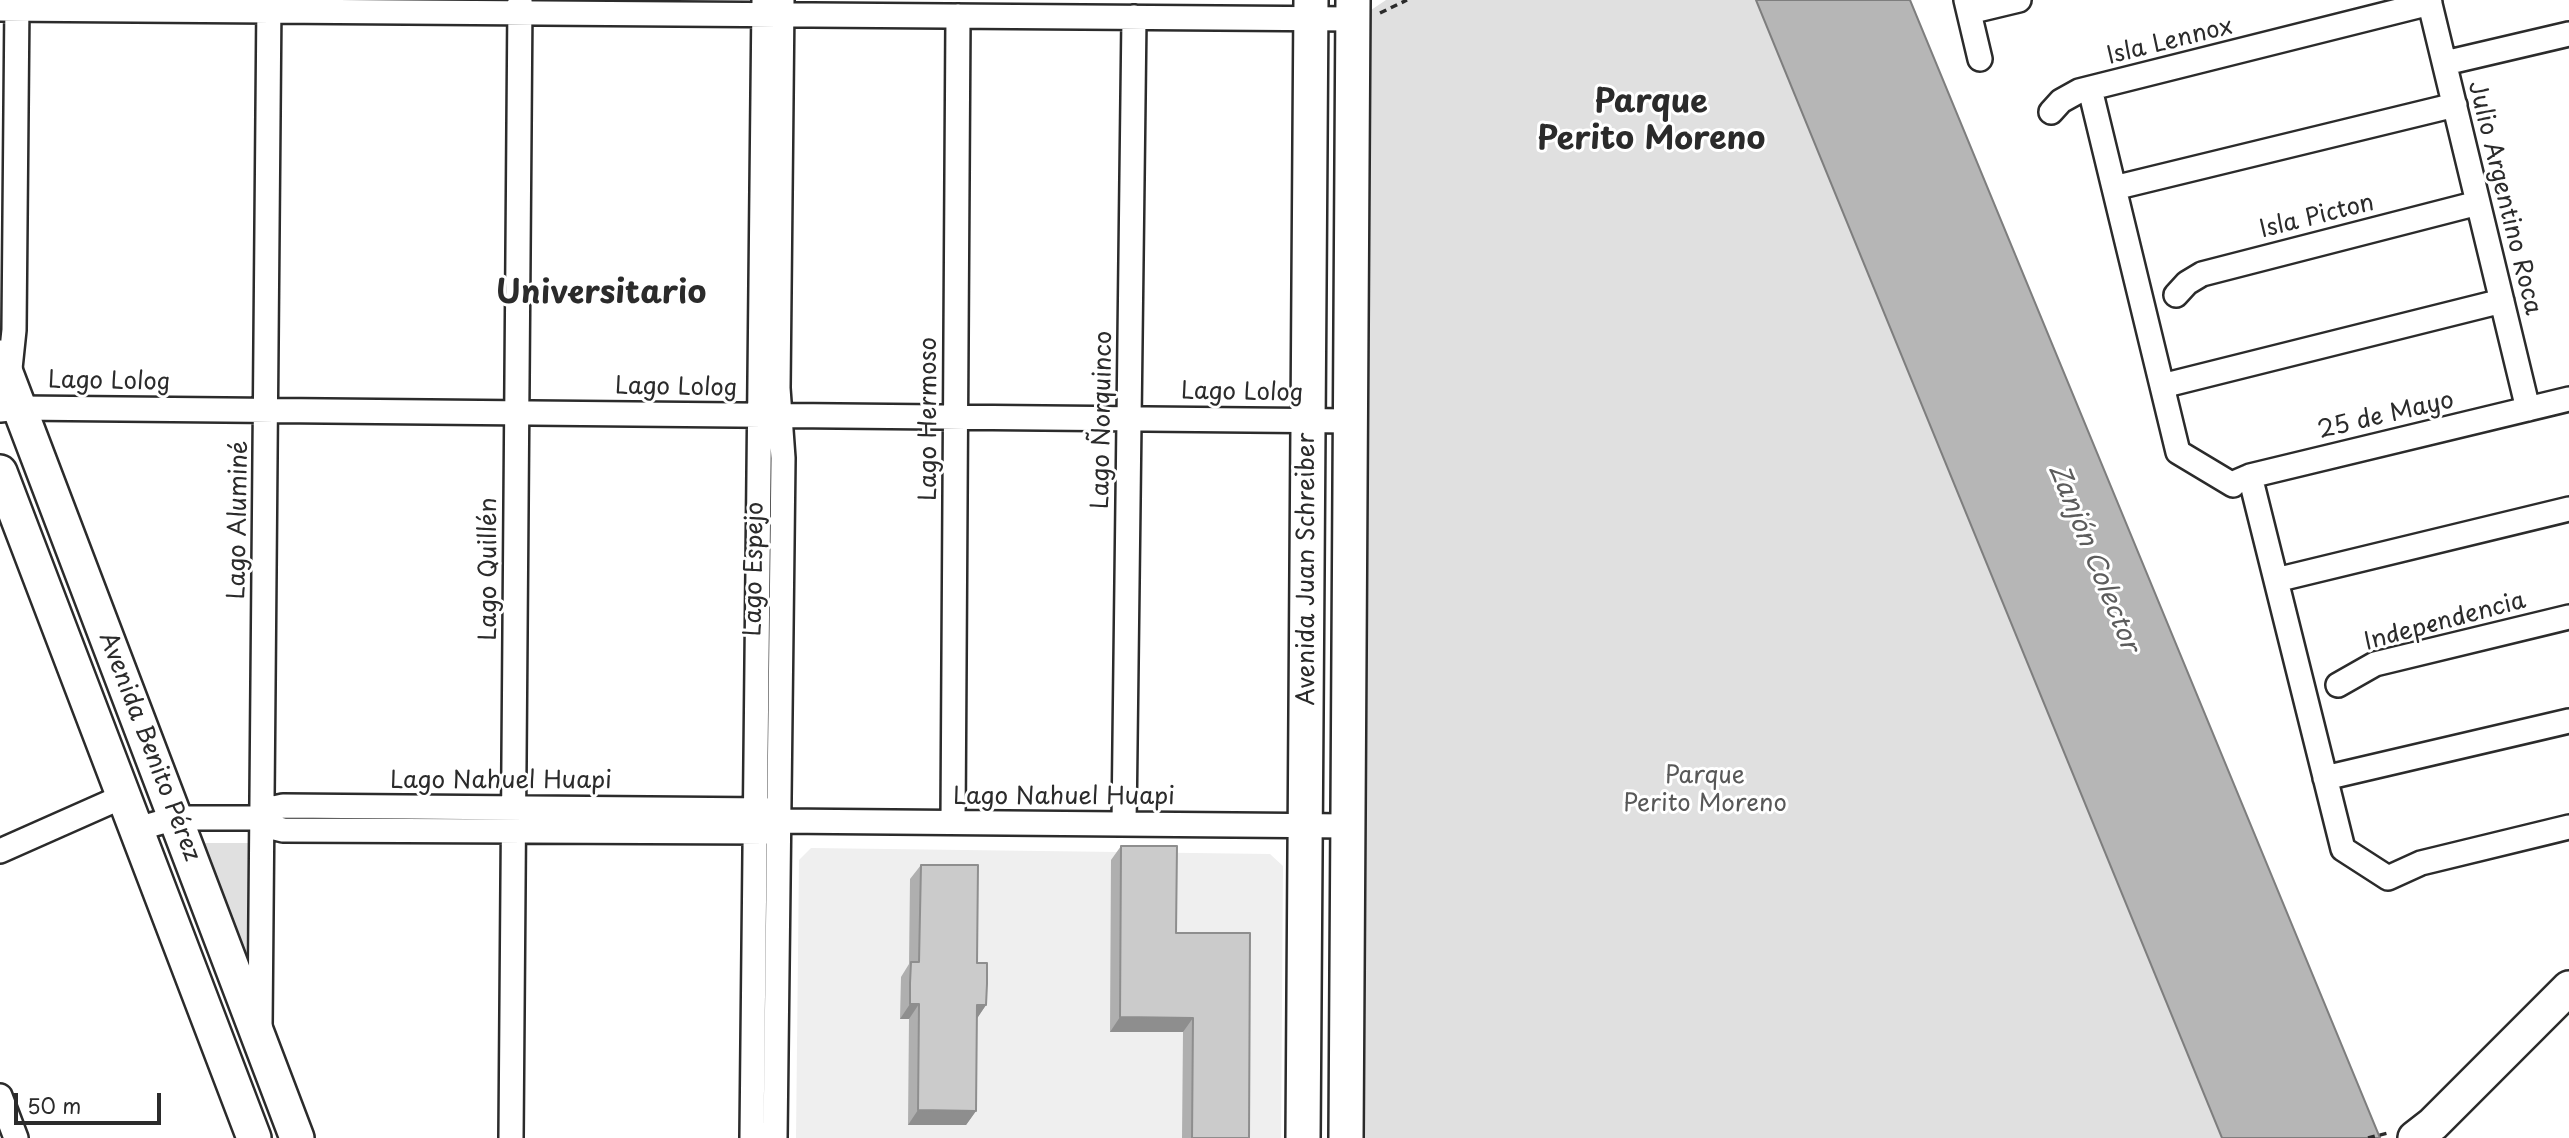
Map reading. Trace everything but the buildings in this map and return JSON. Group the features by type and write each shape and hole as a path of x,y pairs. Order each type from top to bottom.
{"main road":[{"name":"Avenida Juan Schreiber","path":"1346,1138 1354,5"},
{"name":"Avenida Juan Schreiber","path":"1303,1138 1311,9"},
{"name":"Avenida Benito Pérez","path":"6,388 176,818 298,1138"},
{"name":"Avenida Benito Pérez","path":"0,472 254,1138"},
{"path":"2410,1136 2569,988"}],"street":[{"path":"1980,60 1968,6 2019,0"},
{"name":"Julio Argentino Roca","path":"2430,2 2528,409"},
{"name":"Isla Lennox","path":"2051,112 2066,97 2090,89 2430,2"},
{"path":"6,388 14,330 11,6 773,7 958,16 1134,17 1354,5"},
{"name":"Lago Aluminé","path":"260,1040 269,6"},
{"name":"Lago Quillén","path":"511,1138 520,7"},
{"name":"Lago Espejo","path":"752,1138 755,833 770,415 773,7"},
{"name":"Lago Hermoso","path":"953,822 958,16"},
{"name":"Lago Ñorquinco","path":"1124,824 1134,17"},
{"path":"2445,63 2569,34"},
{"path":"2090,89 2178,452 2234,485 2276,580 2343,849 2388,878 2421,863 2569,827"},
{"path":"2114,188 2455,105"},
{"name":"Isla Picton","path":"2176,295 2187,283 2202,274 2478,203"},
{"path":"2162,386 2502,301"},
{"name":"Lago Lolog","path":"6,388 266,410 1351,421"},
{"name":"25 de Mayo","path":"2234,485 2569,399"},
{"name":"Lago Espejo","path":"770,415 783,458 775,1138"},
{"path":"2276,580 2569,509"},
{"name":"Independencia","path":"2338,685 2375,664 2569,617"},
{"path":"2325,778 2569,721"},
{"path":"0,851 124,796"},
{"name":"Lago Nahuel Huapi","path":"262,818 274,808 283,806 756,808 773,811 779,821"},
{"name":"Lago Nahuel Huapi","path":"137,829 176,818 262,818 275,828 283,830 755,833 773,831 779,821"},
{"name":"Lago Nahuel Huapi","path":"779,821 1348,826"},
{"path":"0,1096 16,1138"}],"path":[{"path":"2368,1138 2410,1136"}],"shaded area":[{"path":"811,848 1270,854 1283,866 1281,1138 796,1138 799,860"}],"green space":[{"name":"Parque Perito Moreno","path":"1386,0 1756,0 2222,1138 1355,1138 1368,12"},
{"path":"204,843 249,843 246,963"}],"water":[{"name":"Zanjón Colector","path":"1756,0 1910,0 2380,1138 2222,1138"}],"district":[{"name":"Parque Perito Moreno","path":"1651,122"},
{"name":"Universitario","path":"601,294"}]}
